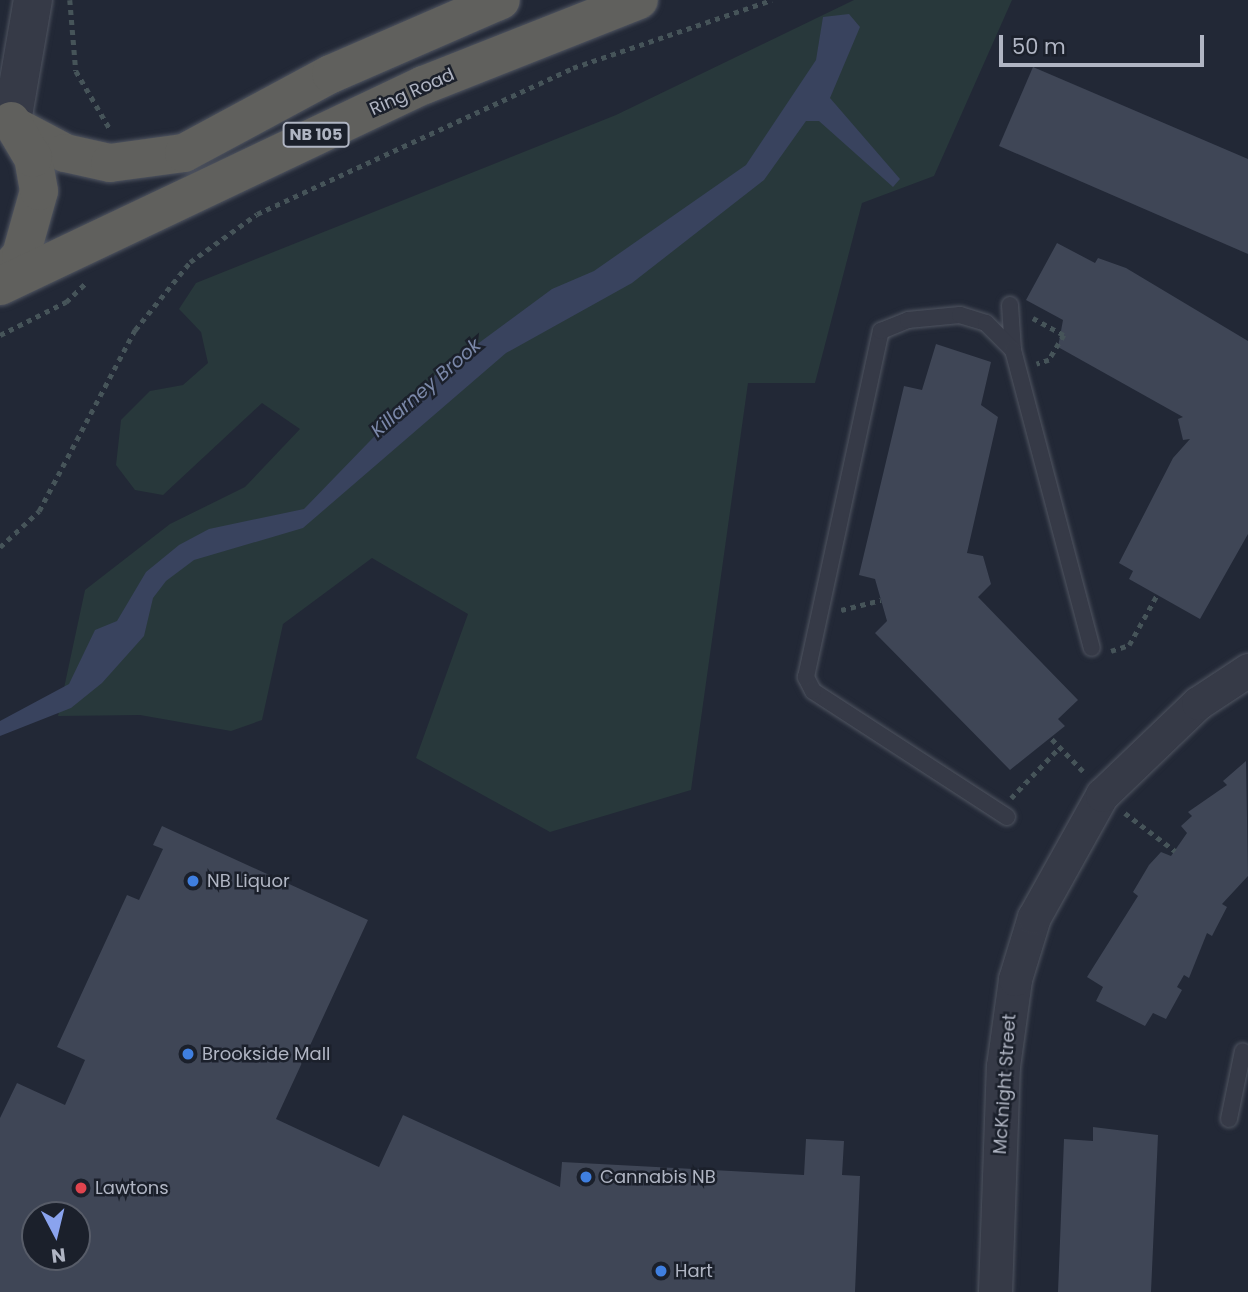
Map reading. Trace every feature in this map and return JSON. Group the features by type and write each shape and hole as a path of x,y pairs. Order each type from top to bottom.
{"highway":[{"name":"NB 105","path":"10,119 65,153 110,163 184,153 331,74 501,0"},
{"name":"Ring Road","path":"0,286 424,85 639,0"},
{"path":"0,279 21,255 39,191 10,119"}],"street":[{"path":"10,119 33,0"},
{"name":"McKnight Street","path":"995,1292 1003,1066 1015,979 1034,917 1102,795 1188,711 1248,670"}],"lane":[{"path":"1010,305 1013,350 1099,650"},
{"path":"1005,815 813,691 806,677 875,340 908,320 960,315 986,323 1013,350"},
{"path":"1229,1119 1243,1051"}],"path":[{"path":"70,0 76,71 113,141"},
{"path":"0,547 39,511 135,330 190,262 257,214 573,68 772,0"},
{"path":"0,335 66,302 88,285 89,269"},
{"path":"1099,650 1129,645 1157,595"},
{"path":"1052,739 1102,795 1175,850"},
{"path":"1005,815 1020,783 1059,748"}],"shaded area":[{"path":"854,0 1012,0 934,176 862,203 815,383 748,383 691,790 550,832 416,758 468,614 372,558 283,624 262,720 231,731 140,715 58,716 85,590 170,524 245,487 300,429 262,403 163,495 135,490 116,465 121,420 150,391 183,385 208,363 201,332 179,309 196,283 616,115"}],"water":[{"name":"Killarney Brook","path":"849,14 860,27 830,98 900,179 893,187 819,121 806,121 764,180 632,283 506,353 303,528 194,560 166,581 153,598 144,636 102,683 71,708 0,736 0,721 69,684 95,630 117,621 146,572 179,545 209,529 304,509 430,379 552,289 594,271 746,165 816,60 823,17"}],"building":[{"path":"1033,67 1248,159 1248,254 999,146"},
{"path":"1057,243 1095,263 1098,258 1126,268 1248,341 1248,534 1200,619 1129,579 1133,571 1119,563 1173,458 1190,439 1183,440 1178,419 1183,417 1058,347 1063,320 1026,300"},
{"path":"936,344 991,362 981,405 998,417 967,553 983,556 991,584 978,597 1078,700 1058,719 1065,726 1010,770 875,633 887,621 875,579 859,575 904,386 922,390"},
{"path":"1246,761 1248,876 1222,904 1227,907 1212,936 1207,933 1189,978 1184,975 1177,987 1182,990 1166,1019 1153,1013 1145,1026 1096,1001 1103,987 1087,977 1138,896 1133,892 1149,865 1161,852 1171,856 1187,833 1181,826 1192,816 1188,812 1227,785 1223,781"},
{"name":"Brookside Mall","path":"162,826 368,920 276,1119 379,1167 403,1115 560,1187 562,1162 804,1175 806,1139 844,1141 842,1175 860,1176 855,1292 0,1292 0,1118 17,1083 65,1105 85,1060 57,1047 127,895 139,900 163,849 153,845"},
{"path":"1093,1127 1158,1135 1151,1292 1058,1292 1064,1139 1093,1141"}],"place":[{"name":"NB Liquor","path":"193,881"},
{"name":"Brookside Mall","path":"188,1054"},
{"name":"Cannabis NB","path":"586,1177"},
{"name":"Lawtons","path":"81,1188"},
{"name":"Hart","path":"661,1271"}]}
